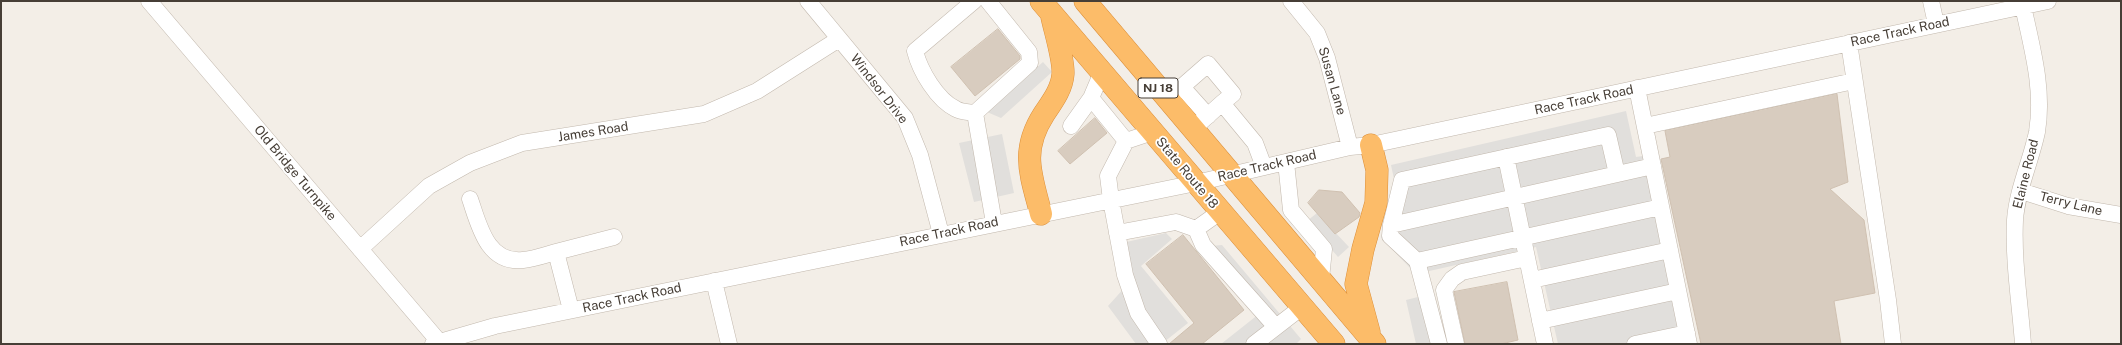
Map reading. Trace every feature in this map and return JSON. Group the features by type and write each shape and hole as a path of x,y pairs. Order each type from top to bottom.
{"highway":[{"name":"NJ 18","path":"1085,1 1175,93 1200,122 1232,175 1373,342"},
{"name":"State Route 18","path":"1046,7 1334,344"},
{"path":"1041,214 1031,176 1028,156 1032,136 1058,93 1064,73 1046,7"},
{"path":"1371,145 1377,170 1376,204 1363,249 1356,284 1373,342"}],"street":[{"name":"Old Bridge Turnpike","path":"149,1 360,249 437,343"},
{"name":"Windsor Drive","path":"808,1 905,118 920,155 941,234"},
{"path":"974,1 915,51 918,65 937,93 956,109 975,113"},
{"path":"975,113 1030,63 1029,52 988,1"},
{"name":"Susan Lane","path":"1291,1 1316,33 1327,58 1350,147"},
{"path":"1931,1 1936,24"},
{"name":"Race Track Road","path":"437,343 495,326 1196,183 1350,147 1371,145 2048,1"},
{"name":"Elaine Road","path":"2023,6 2038,72 2040,96 2037,130 2015,219 2023,344"},
{"name":"James Road","path":"360,249 429,186 470,163 522,143 704,114 757,91 839,39"},
{"path":"1849,43 1888,300 1893,344"},
{"path":"1175,93 1208,64 1233,94 1200,122"},
{"path":"1071,126 1091,98 1102,72"},
{"path":"1645,126 1854,81"},
{"path":"1635,344 1688,338 1637,88"},
{"path":"1091,98 1126,142"},
{"path":"1222,103 1255,143 1264,167"},
{"path":"975,113 994,223"},
{"path":"1153,132 1126,142 1108,176 1124,275 1138,313 1158,344"},
{"path":"1439,344 1417,261 1390,236 1391,225 1402,180 1608,135 1617,174"},
{"path":"1506,157 1545,344"},
{"path":"1286,162 1291,210 1324,249 1321,279"},
{"path":"1391,225 1653,166"},
{"name":"Terry Lane","path":"2021,191 2068,206 2121,215"},
{"path":"470,199 482,234 492,252 505,258 522,260 614,237"},
{"path":"1417,261 1661,207"},
{"path":"1264,213 1291,210"},
{"path":"1196,229 1220,212"},
{"path":"1117,234 1176,222 1196,229 1203,245 1276,328"},
{"path":"1532,280 1670,250"},
{"path":"556,252 572,310"},
{"path":"1456,344 1444,290 1452,278 1462,272 1527,258"},
{"path":"714,281 728,344"},
{"path":"1540,321 1678,291"},
{"path":"1254,344 1302,307"}],"shaded area":[{"path":"1043,62 1052,72 1001,118 987,112"},
{"path":"1626,111 1636,157 1643,156 1683,344 1558,344 1536,247 1416,274 1381,238 1394,179 1391,165"},
{"path":"1002,134 1014,193 974,202 959,143"},
{"path":"1317,213 1349,247 1338,257 1307,221"},
{"path":"1166,233 1172,239 1141,266 1188,323 1164,342 1165,344 1136,344 1108,306 1126,286 1113,245"},
{"path":"1222,245 1301,339 1296,344 1221,344 1264,310 1211,246"},
{"path":"1422,296 1433,344 1416,344 1406,300"}],"building":[{"path":"998,29 1020,56 1020,59 975,96 951,67"},
{"path":"1837,94 1848,182 1830,189 1864,220 1875,293 1834,301 1841,344 1701,344 1661,159 1670,157 1665,131"},
{"path":"1095,118 1107,133 1070,164 1058,151"},
{"path":"1319,190 1342,192 1360,213 1359,217 1335,234 1308,203"},
{"path":"1183,235 1244,310 1202,344 1169,344 1194,323 1146,264"},
{"path":"1507,282 1518,340 1501,344 1465,344 1454,292"}]}
